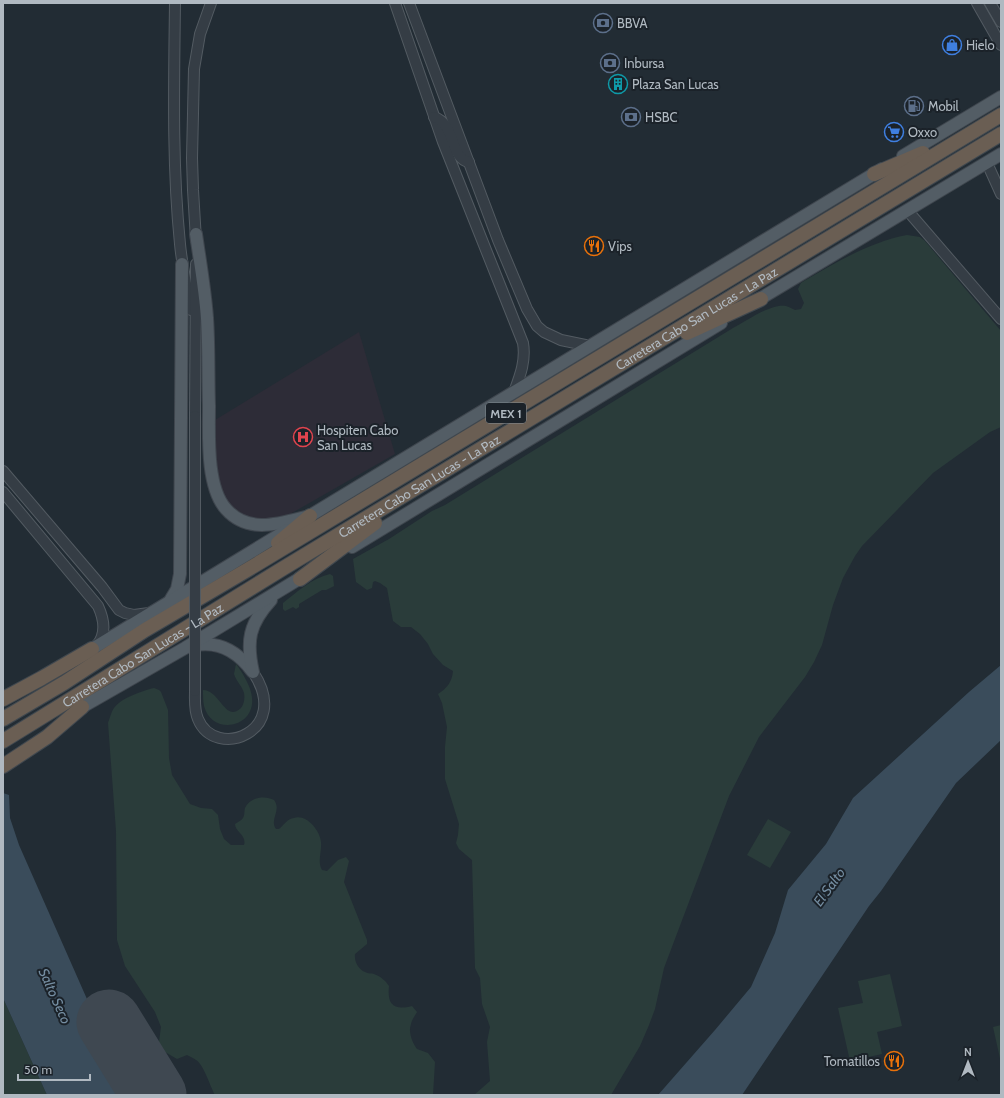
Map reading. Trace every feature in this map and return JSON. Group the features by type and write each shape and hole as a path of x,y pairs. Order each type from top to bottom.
{"highway":[{"path":"874,174 918,156 996,118"},
{"name":"Carretera Cabo San Lucas - La Paz","path":"8,716 64,683 145,630 996,118"},
{"name":"Carretera Cabo San Lucas - La Paz","path":"3,741 282,569 1001,134"},
{"path":"623,363 761,299"},
{"path":"300,579 438,475"},
{"path":"247,570 310,516"},
{"path":"64,683 94,647"},
{"path":"3,699 94,647"},
{"path":"24,728 82,707"},
{"path":"3,766 47,737 82,707"}],"main road":[{"path":"94,647 1001,97"},
{"path":"82,707 185,648 300,579 1001,154"},
{"path":"196,234 207,318 209,439 211,468 218,496 226,509 233,515 256,525 276,525 310,516"},
{"path":"164,604 171,598 177,589 180,574 182,264"},
{"path":"253,672 249,645 253,626 262,610 281,590"},
{"path":"185,648 196,644 224,647 242,659 253,672"}],"street":[{"path":"175,3 175,151 178,225 182,264 195,332"},
{"path":"211,3 200,34 194,69 192,158 196,234 195,707 197,718 206,730 222,738 231,739 241,738 249,734 255,728 264,712 264,694 259,681 253,672"},
{"path":"395,3 412,48 434,117 523,344 525,354 524,363 514,392"},
{"path":"410,3 498,240 532,319 544,332 552,337 572,343 590,346"},
{"path":"977,3 1001,45"},
{"path":"990,3 1001,22"},
{"path":"434,117 446,125 460,156 464,160 470,162"},
{"path":"987,163 1001,194"},
{"path":"907,210 1001,319"},
{"path":"3,471 102,587 119,610 134,615 151,612"},
{"path":"3,492 98,606 102,617 104,631 102,638 94,647"}],"shaded area":[{"path":"907,235 920,237 925,241 1001,331 1001,427 990,432 933,473 862,546 855,556 843,578 833,605 822,645 814,662 805,677 759,737 729,796 664,968 655,1009 649,1025 640,1046 611,1095 474,1095 490,1081 487,1042 490,1027 482,1004 480,978 475,968 472,860 459,849 456,843 459,824 445,779 445,747 447,727 442,703 438,694 444,689 452,678 453,671 443,665 433,654 428,644 420,634 411,627 401,627 393,621 387,588 375,581 373,582 372,588 367,590 356,582 353,559 389,539 432,511 445,505 752,317 773,307 786,306 795,310 801,309 804,303 798,289 804,281 841,260 880,242"},
{"name":"Hospiten Cabo San Lucas","path":"359,332 395,454 278,521 266,522 234,513 220,489 216,460 215,420"},
{"path":"330,574 333,576 334,586 326,590 322,590 299,604 299,607 296,609 293,607 285,611 283,609 283,603 299,590 311,582"},
{"path":"236,664 246,680 252,695 251,708 246,717 238,723 228,725 218,723 209,717 204,706 203,690 209,691 226,709 231,712 235,712 241,708 244,703 244,695 243,690 234,674"},
{"path":"154,688 161,692 168,710 169,758 172,775 190,804 201,808 212,809 218,815 220,829 224,839 231,845 244,845 244,839 235,824 244,816 245,808 250,801 262,797 270,798 274,800 277,808 274,822 276,829 279,829 289,820 299,817 308,821 315,828 321,842 320,864 322,870 327,871 338,860 346,857 349,861 344,882 367,940 367,944 355,954 356,962 358,967 363,971 381,977 386,982 389,986 390,1002 393,1005 400,1008 412,1006 417,1012 411,1022 410,1034 417,1049 428,1053 435,1062 433,1095 215,1095 204,1071 196,1060 187,1055 177,1059 165,1052 159,1042 161,1027 155,1012 125,966 117,940 116,831 108,723 111,713 117,704 138,693"},
{"path":"768,819 791,832 770,868 747,855"},
{"path":"890,974 902,1026 877,1032 882,1054 850,1061 838,1008 863,1003 858,981"},
{"path":"3,998 47,1095 3,1095"},
{"path":"1001,1025 1001,1063 993,1027"}],"water":[{"name":"El Salto","path":"1001,665 1001,740 956,783 869,906 742,1095 658,1095 751,987 775,933 788,890 826,844 853,798 969,692"},
{"name":"Salto Seco","path":"3,793 9,795 10,818 19,845 98,1024 133,1095 47,1095 3,998"}],"runway":[{"path":"109,1022 154,1095"}],"place":[{"name":"BBVA","path":"603,23"},
{"name":"Hielo","path":"952,45"},
{"name":"Inbursa","path":"610,63"},
{"name":"Plaza San Lucas","path":"618,84"},
{"name":"Mobil","path":"914,106"},
{"name":"HSBC","path":"631,117"},
{"name":"Oxxo","path":"894,132"},
{"name":"Vips","path":"594,246"},
{"name":"Hospiten Cabo San Lucas","path":"303,437"},
{"name":"Tomatillos","path":"894,1061"}]}
